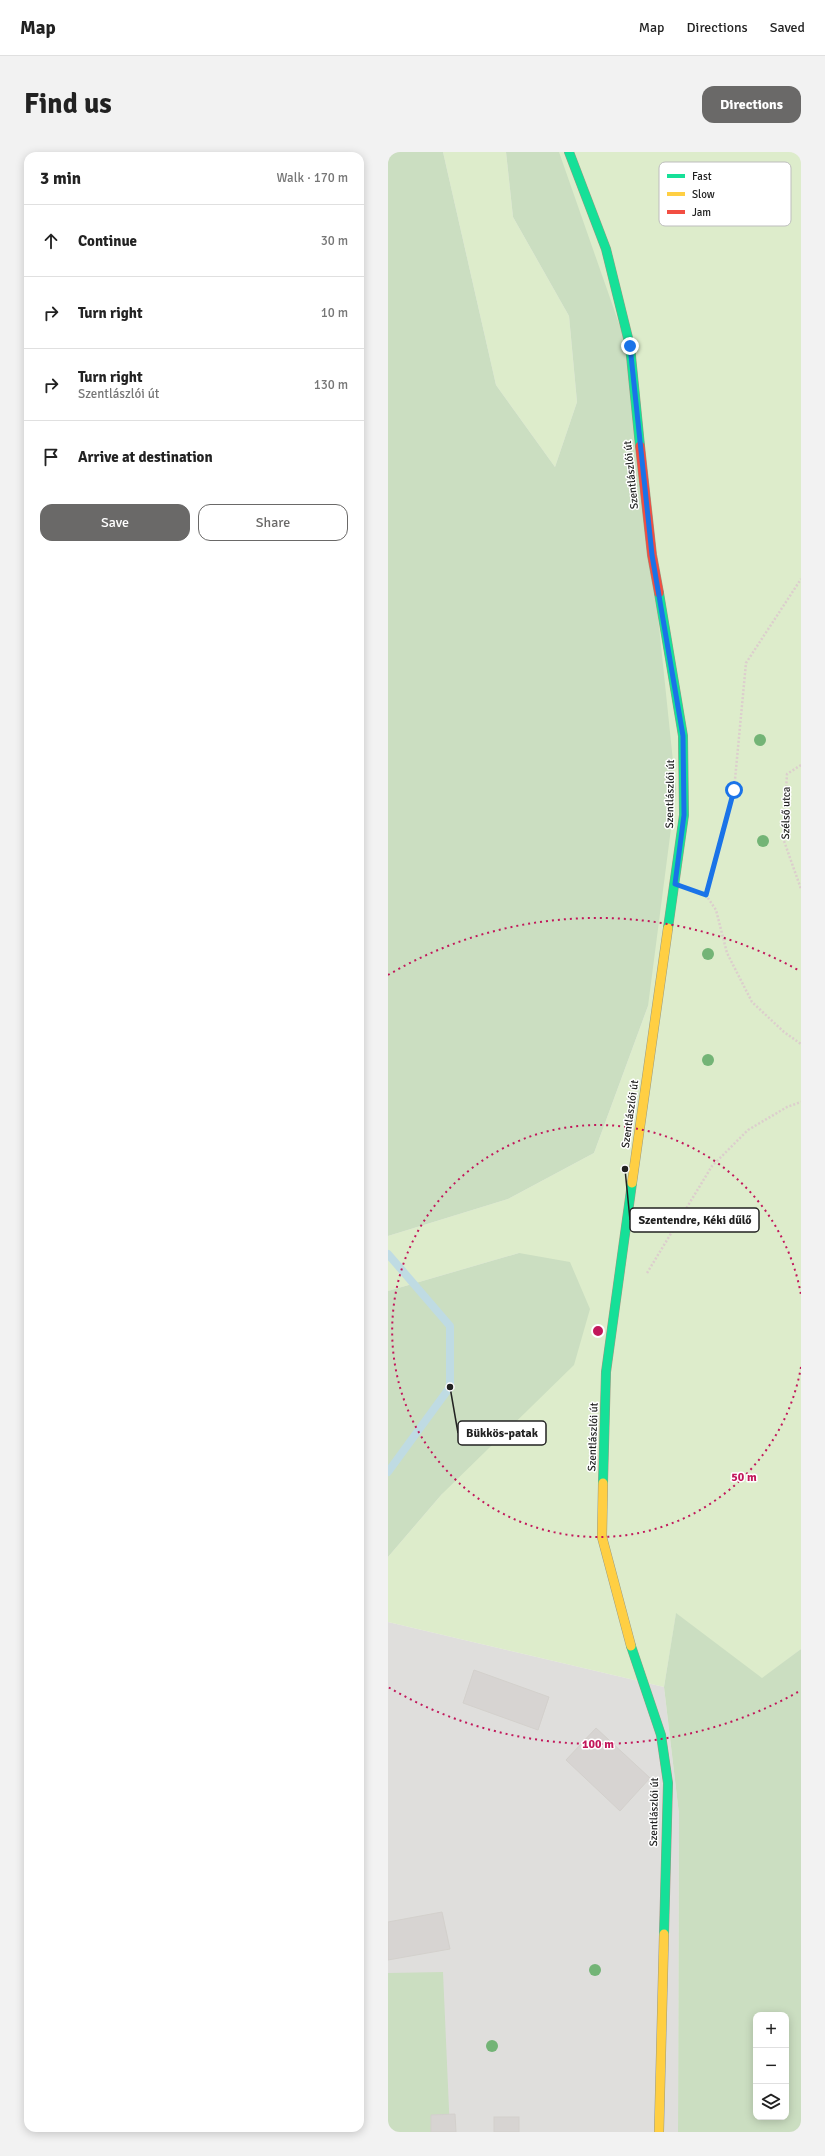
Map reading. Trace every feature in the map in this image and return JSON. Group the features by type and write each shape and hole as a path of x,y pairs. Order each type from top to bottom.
{"main road":[{"name":"Szentlászlói út","path":"569,152 606,249 630,346 652,555 683,736 684,815 606,1372 602,1537 624,1626 661,1735 668,1783 659,2132"}],"path":[{"path":"706,895 734,790 746,663 801,579"},
{"name":"Szélső utca","path":"801,765 787,774 783,838 801,890"},
{"path":"675,884 706,895 716,910 727,953 752,1002 784,1032 801,1044"},
{"path":"647,1274 712,1166 748,1130 787,1106 801,1102"}],"shaded area":[{"path":"388,1622 664,1687 679,1814 678,2132 450,2132 388,1973"}],"green space":[{"path":"388,152 443,152 496,385 555,467 577,402 569,316 513,217 506,152 559,152 624,338 657,607 676,790 648,1006 594,1153 508,1199 388,1236"},
{"path":"443,152 506,152 513,217 569,316 577,402 555,467 496,385"},
{"path":"559,152 801,152 801,1649 762,1679 676,1614 664,1687 388,1622 388,1557 442,1494 519,1253 388,1291 388,1236 508,1199 594,1153 648,1006"},
{"path":"519,1253 570,1262 590,1309 574,1365 442,1494 388,1557 388,1291"},
{"path":"676,1613 762,1678 801,1649 801,2132 678,2132 679,1814 664,1687"},
{"path":"443,1972 450,2132 388,2132 388,1973"}],"building":[{"path":"474,1670 549,1697 538,1730 463,1703"},
{"path":"596,1728 650,1778 620,1811 566,1760"},
{"path":"442,1912 450,1949 388,1960 388,1922"},
{"path":"455,2114 456,2132 431,2132 431,2115"},
{"path":"494,2117 519,2117 519,2132 494,2132"}],"waterway":[{"path":"388,1254 450,1326 450,1387 388,1472"}],"traffic: fast":[{"path":"569,152 606,249 630,346 640,446"},
{"path":"659,593 683,736 684,815 668,928"},
{"path":"603,1483 606,1372 632,1183"},
{"path":"631,1646 661,1735 668,1783 664,1934"}],"traffic: slow":[{"path":"632,1183 668,928"},
{"path":"603,1483 602,1537 631,1646"},
{"path":"659,2132 664,1934"}],"traffic: jam":[{"path":"640,446 652,555 659,593"}],"place":[{"name":"Szentendre, Kéki dűlő","path":"625,1169"},
{"name":"Bükkös-patak","path":"450,1387"}],"route":[{"path":"630,346 652,555 683,736 684,815 675,884 706,895 734,790"}]}
